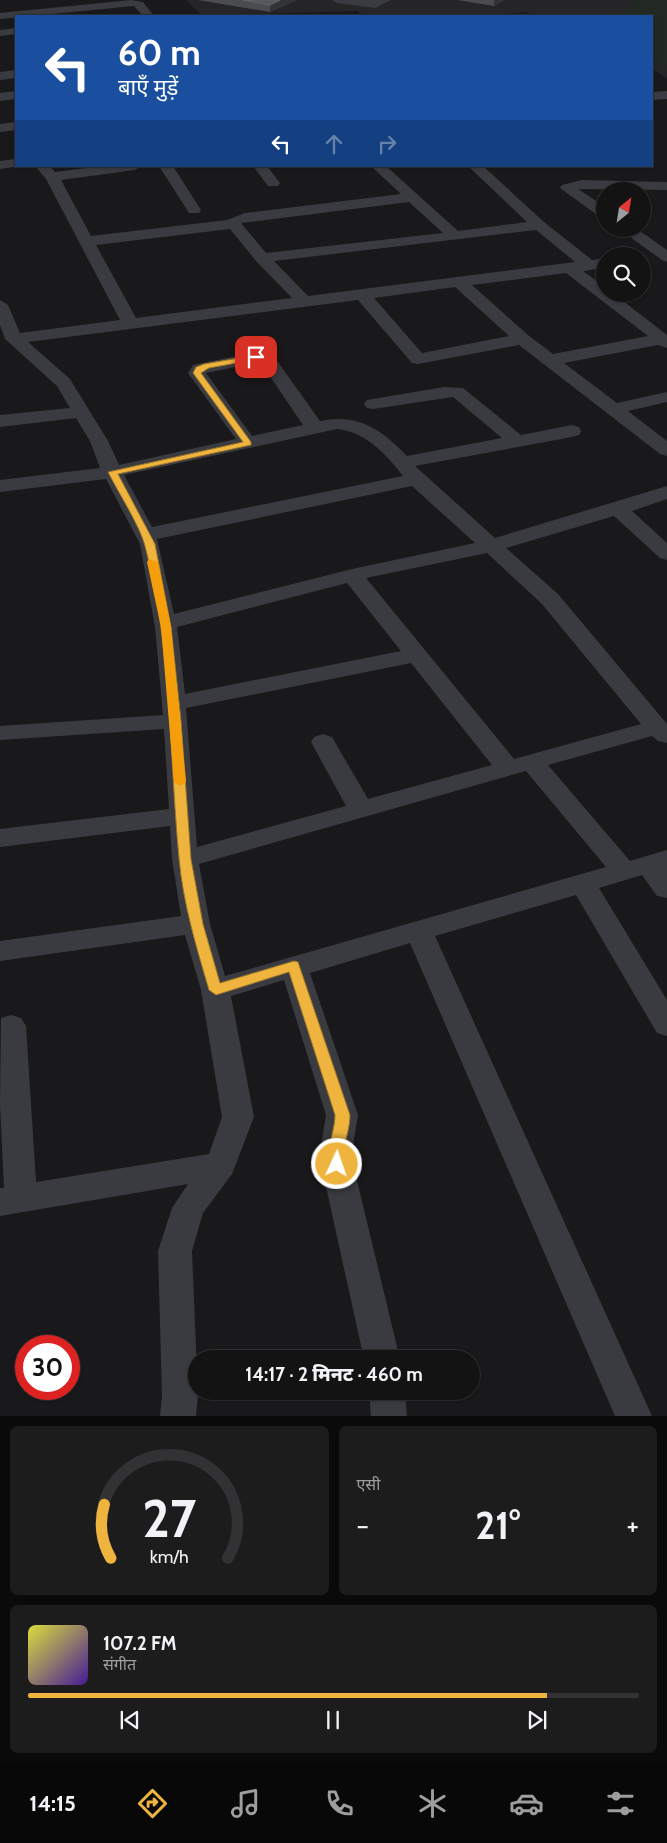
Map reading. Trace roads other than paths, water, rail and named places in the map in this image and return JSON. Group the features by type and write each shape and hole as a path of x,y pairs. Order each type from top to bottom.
{"street":[{"path":"337,0 375,5 386,0"},
{"path":"0,16 49,5 114,2 137,3 147,15"},
{"path":"0,33 15,31"},
{"path":"0,65 15,63"},
{"path":"0,76 15,74"},
{"path":"0,96 15,95"},
{"path":"653,96 667,95"},
{"path":"0,128 15,126"},
{"path":"0,165 15,163"},
{"path":"120,167 47,172 88,241 130,323"},
{"path":"167,167 194,210"},
{"path":"261,167 273,183"},
{"path":"379,167 455,236"},
{"path":"476,167 539,225 588,265"},
{"path":"596,184 582,184 567,188 596,208"},
{"path":"651,186 667,186"},
{"path":"88,241 234,224 234,221 245,217 412,197"},
{"path":"234,224 262,258 304,301"},
{"path":"262,258 539,225"},
{"path":"640,238 665,256"},
{"path":"651,257 665,256"},
{"path":"14,340 130,323 304,301 364,296 596,264"},
{"path":"570,268 664,341"},
{"path":"460,283 522,339 667,450"},
{"path":"364,296 418,359 522,339"},
{"path":"0,305 14,340 64,383 99,441 112,472 150,544 165,623 175,712 185,859 196,924 216,990 238,1117 221,1165 188,1208 175,1251 176,1325 180,1396 178,1416"},
{"path":"550,360 664,341"},
{"path":"248,444 197,373 199,369 256,357 264,359 269,362 315,428"},
{"path":"373,404 444,392 457,392 518,442"},
{"path":"612,409 667,397"},
{"path":"0,421 82,412"},
{"path":"0,486 112,472 248,444 337,423 358,426 370,433 550,599 662,731 508,768 185,859"},
{"path":"145,535 518,442 572,431"},
{"path":"165,623 352,576 491,546 618,509 667,492"},
{"path":"618,509 667,554"},
{"path":"352,576 508,768"},
{"path":"0,733 175,712 416,655"},
{"path":"323,742 361,810"},
{"path":"532,762 646,865 667,889"},
{"path":"0,838 182,816"},
{"path":"216,990 646,865"},
{"path":"583,883 667,1025"},
{"path":"0,951 196,924"},
{"path":"419,930 634,1416"},
{"path":"294,966 342,1115 342,1127 336,1152 337,1164 380,1350"},
{"path":"11,1026 10,1200 221,1165"},
{"path":"388,1400 389,1416"}]}
